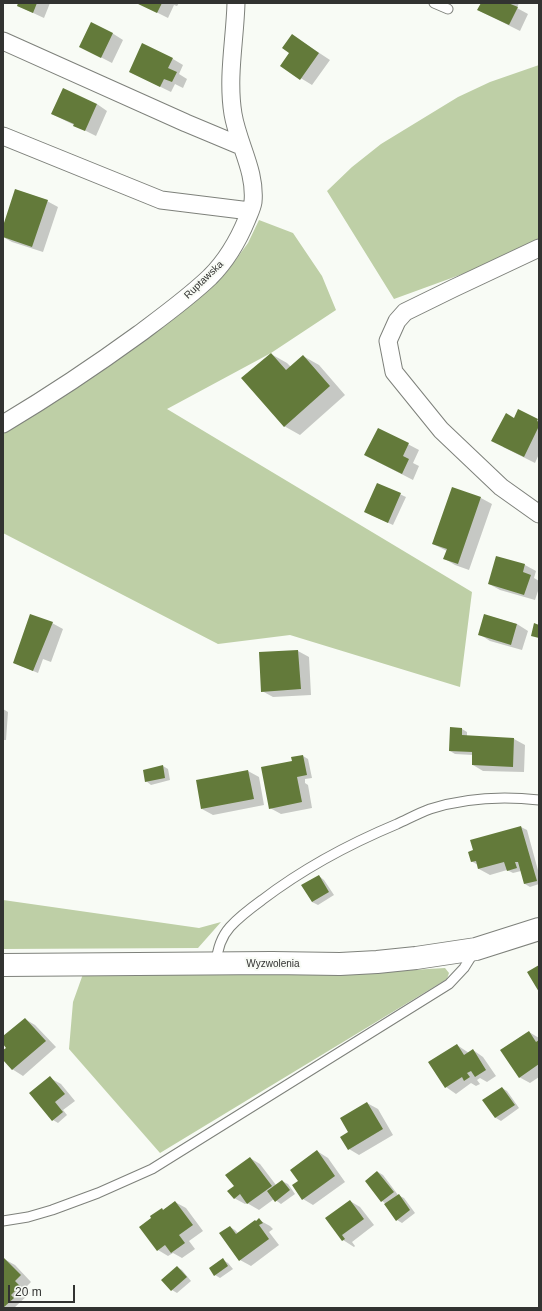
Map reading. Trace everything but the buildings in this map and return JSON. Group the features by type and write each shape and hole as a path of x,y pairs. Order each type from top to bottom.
{"street":[{"name":"Ruptawska","path":"3,424 109,356 170,311 196,290 210,276 228,256 242,232 250,211 253,196 250,170 233,115 230,84 236,3"},
{"path":"3,41 186,123 242,146"},
{"path":"3,136 161,200 250,211"},
{"path":"539,248 405,312 397,321 388,341 394,372 441,430 501,487 539,514"},
{"name":"Wyzwolenia","path":"3,965 340,964 378,962 476,949 539,929"}],"lane":[{"path":"434,3 448,9"},
{"path":"216,964 217,953 225,933 241,917 294,876 352,843 429,809 483,799 524,798 539,800"},
{"path":"3,1221 28,1217 52,1210 98,1193 152,1169 449,984 464,968 476,949"}],"green space":[{"path":"539,65 539,240 479,268 394,299 327,191 352,167 381,144 458,97 490,82"},
{"path":"259,220 293,233 322,276 336,310 271,353 167,409 472,592 460,687 290,635 218,644 3,533 3,434 92,377 179,315 226,273 248,243"},
{"path":"3,900 199,928 221,922 198,948 3,949"},
{"path":"445,968 449,973 447,979 160,1153 69,1049 73,1002 83,974 330,975"}]}
